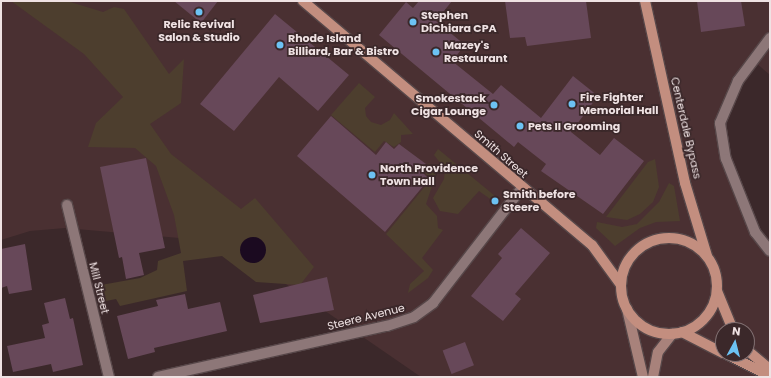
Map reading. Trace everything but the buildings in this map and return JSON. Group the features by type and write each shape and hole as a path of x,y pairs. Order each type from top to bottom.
{"main road":[{"name":"Smith Street","path":"303,1 522,188 592,245 621,285"},
{"name":"Centerdale Bypass","path":"646,1 685,182 708,258"},
{"path":"715,349 677,333 650,330 637,322 626,309 621,285 629,260 643,246 661,239 687,242 708,258 715,274 717,291 730,322"},
{"path":"677,333 702,322 714,302 717,291"},
{"path":"755,357 770,369"},
{"path":"742,362 770,376"}],"street":[{"path":"770,38 738,81 720,123 726,159 755,232 770,251"},
{"name":"Steere Avenue","path":"158,377 387,326 414,317 433,303 522,188"},
{"name":"Mill Street","path":"67,205 109,377"},
{"path":"626,309 643,377"},
{"path":"653,377 658,352 677,333"}],"shaded area":[{"path":"1,1 770,1 770,75 756,63 729,95 722,142 770,255 770,377 421,377 225,242 65,228 30,231 1,240"},
{"path":"11,1 67,1 103,12 114,7 124,9 169,74 184,59 181,103 150,124 171,154 241,209 255,198 314,267 300,285 256,282 222,256 183,261 187,291 120,306 116,299 106,301 101,285 140,278 157,270 158,261 181,253 174,215 156,166 135,148 88,147 96,123 123,97 84,54"},
{"path":"359,83 375,97 365,108 366,116 371,122 381,125 390,120 394,113 413,134 401,135 401,142 394,147 384,141 375,152 331,115"},
{"path":"438,149 495,196 493,201 479,191 458,214 440,211 433,198 444,179 445,169 434,155"},
{"path":"655,159 659,187 653,202 640,214 627,220 606,217 648,162"},
{"path":"429,163 437,171 426,204 437,216 438,228 443,230 422,258 433,270 428,278 408,293 410,284 424,271 386,234 431,179 423,171"},
{"path":"669,183 674,186 680,221 656,222 640,228 615,246 596,228 597,222 622,227 637,224 659,202"},
{"path":"253,237 262,241 266,250 262,259 253,263 244,259 240,250 244,241"}],"place":[{"name":"Relic Revival Salon & Studio","path":"199,12"},
{"name":"Stephen DiChiara CPA","path":"413,22"},
{"name":"Rhode Island Billiard, Bar & Bistro","path":"280,45"},
{"name":"Mazey's Restaurant","path":"436,52"},
{"name":"Fire Fighter Memorial Hall","path":"572,104"},
{"name":"Smokestack Cigar Lounge","path":"494,105"},
{"name":"Pets II Grooming","path":"520,126"},
{"name":"North Providence Town Hall","path":"372,175"},
{"name":"Smith before Steere","path":"495,201"}]}
